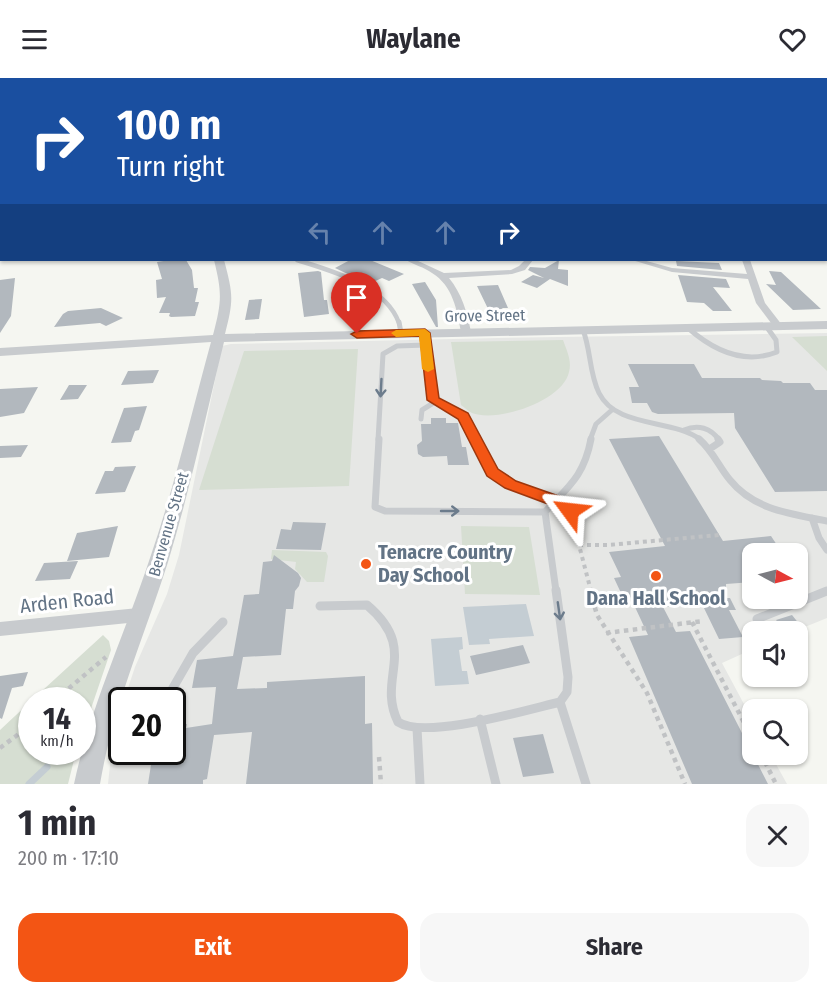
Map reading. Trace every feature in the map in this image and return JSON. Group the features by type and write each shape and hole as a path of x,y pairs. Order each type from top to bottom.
{"street":[{"name":"Benvenue Street","path":"96,737 110,690 162,551 218,338 227,301 219,261"},
{"path":"413,261 431,268 453,285 459,298 466,332"},
{"path":"425,261 431,268"},
{"path":"443,276 512,272 522,268 528,261"},
{"path":"640,261 672,270 751,277"},
{"path":"746,261 771,326"},
{"name":"Grove Street","path":"0,352 218,338 400,333 425,339 466,332 827,325"},
{"name":"Arden Road","path":"0,629 138,615"},
{"name":"Benvenue Street","path":"87,784 91,765"}],"lane":[{"path":"301,261 316,265 386,302 398,320 400,333"},
{"path":"688,328 700,340 711,346 744,357 754,357 777,352 771,326"},
{"path":"583,330 599,392 613,409 626,415 684,430 711,448 728,479 747,497 776,511 827,521"},
{"path":"435,402 429,378 425,339 387,349 383,354 375,502 377,509 385,511 545,512"},
{"path":"421,419 422,410 435,402"},
{"path":"435,402 464,416 487,465 495,476 555,500 567,507 572,516"},
{"path":"320,606 360,603 372,608 394,641 392,714 399,725 417,729 480,719 560,702 567,692 568,677 545,512 584,467 591,431 613,409"},
{"path":"684,430 697,427 712,432 720,442 711,448"},
{"path":"812,518 819,538 827,550"},
{"path":"758,619 827,591"},
{"path":"173,687 193,653 223,622"},
{"path":"560,702 586,784"},
{"path":"480,719 496,784"},
{"path":"417,729 420,784"},
{"path":"96,737 108,734"}],"path":[{"path":"572,516 592,603 606,633 641,683 685,784"},
{"path":"579,545 608,545 719,535"},
{"path":"606,633 703,621"},
{"path":"692,622 742,719"},
{"path":"70,687 130,637"},
{"path":"0,748 18,733"},
{"path":"379,757 381,784"},
{"path":"766,765 776,784"}],"shaded area":[{"path":"827,333 827,618 808,626 808,621 742,621 742,654 722,663 742,700 742,765 777,765 787,784 108,784 110,765 186,765 186,687 128,687 167,594 179,555 222,346 231,344"},
{"path":"827,336 827,371 792,337"},
{"path":"563,340 570,368 564,382 555,392 528,407 497,415 472,413 461,405 451,342"},
{"path":"358,349 349,486 199,490 244,351"},
{"path":"461,526 529,527 540,595 465,594"},
{"path":"272,550 326,552 328,556 324,582 307,582 295,569 296,562 271,559"},
{"path":"526,604 534,636 489,639 490,644 469,645 463,607"},
{"path":"103,635 109,641 111,650 96,694 96,687 46,687"},
{"path":"462,637 463,649 459,650 462,671 467,671 469,684 435,686 431,639"},
{"path":"18,713 18,765 73,765 68,784 0,784 0,730"}],"building":[{"path":"187,261 192,270 194,288 198,288 195,302 199,302 195,316 171,317 170,313 159,313 166,297 157,298 156,280 162,279 157,262"},
{"path":"348,261 372,261 404,274 389,281 382,278 369,284 335,268"},
{"path":"559,261 558,269 568,270 568,286 550,279 537,288 521,282 533,275 544,278 528,270 530,267 545,268"},
{"path":"676,261 719,263 722,270 677,266"},
{"path":"769,271 781,272 821,309 793,310 766,284 776,285"},
{"path":"321,272 324,300 327,300 329,314 304,317 298,273"},
{"path":"678,275 726,279 730,288 713,287 732,311 713,311 704,303 687,302"},
{"path":"15,278 11,316 0,333 0,280"},
{"path":"425,282 436,300 438,327 412,284"},
{"path":"498,285 508,308 503,308 491,315 477,286"},
{"path":"368,295 372,315 359,316 354,296"},
{"path":"262,299 259,319 245,320 249,300"},
{"path":"101,308 123,318 106,326 100,323 54,327 68,311"},
{"path":"628,364 694,364 702,378 760,378 783,383 810,383 815,390 827,390 827,491 775,492 735,428 734,413 658,414 652,412 647,403 632,403 629,387 639,387"},
{"path":"159,370 153,383 121,385 128,371"},
{"path":"69,385 87,385 78,399 60,400"},
{"path":"38,387 24,413 0,417 0,389"},
{"path":"147,406 139,430 135,431 131,442 111,443 124,408"},
{"path":"431,418 446,418 446,423 458,423 462,447 466,447 469,465 448,465 447,456 423,457 418,454 417,445 422,441 421,424 431,424"},
{"path":"659,436 723,541 771,536 776,543 742,543 742,583 726,584 726,598 730,598 736,610 729,610 742,637 719,639 702,604 663,607 676,632 690,631 742,733 742,765 758,765 768,784 692,784 629,637 648,635 628,592 621,593 614,578 621,577 609,552 665,546 609,439"},
{"path":"28,445 21,457 0,458 0,446"},
{"path":"136,466 125,492 95,494 105,471 113,471 115,467"},
{"path":"293,522 326,523 321,550 276,549 281,529 291,530"},
{"path":"118,526 109,557 67,561 77,533"},
{"path":"274,555 298,573 301,578 295,591 293,609 286,609 281,655 243,657 237,689 267,688 267,682 365,676 365,724 372,723 373,784 246,784 252,732 214,735 207,779 203,780 203,784 148,784 151,765 186,765 186,728 212,724 216,687 192,688 197,660 233,656 244,595 259,594 263,562 272,561"},
{"path":"78,561 70,579 35,581 44,563"},
{"path":"792,615 797,621 777,621"},
{"path":"523,645 530,663 476,675 470,656"},
{"path":"28,672 23,686 12,688 2,719 0,718 0,676"},
{"path":"543,734 554,773 523,777 513,738"}],"waterway":[{"path":"29,784 47,767"}],"slow traffic":[{"path":"396,333 425,333 428,369"}],"place":[{"name":"Tenacre Country Day School","path":"366,564"},
{"name":"Dana Hall School","path":"656,576"}],"route":[{"path":"357,334 425,333 433,400 464,416 492,473 511,484 561,503 570,511"}]}
